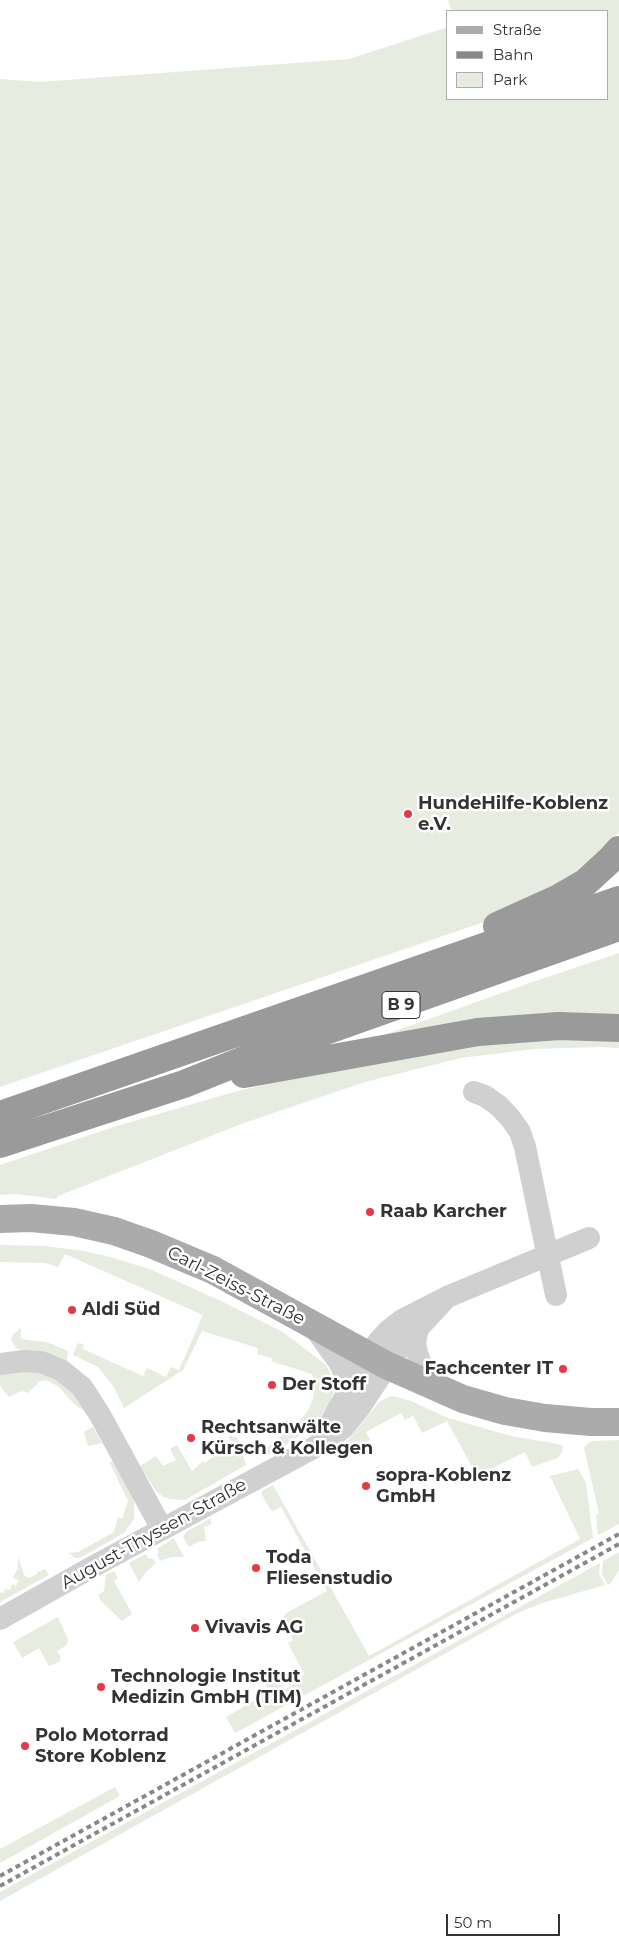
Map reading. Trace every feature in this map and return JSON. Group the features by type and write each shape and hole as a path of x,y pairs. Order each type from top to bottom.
{"highway":[{"path":"427,967 467,939 559,898 586,883 619,850"},
{"name":"B 9","path":"0,1115 619,900"},
{"name":"B 9","path":"0,1144 184,1084 249,1058 619,927"},
{"path":"184,1084 478,1032 559,1026 619,1028"}],"main road":[{"name":"Carl-Zeiss-Straße","path":"0,1219 31,1218 74,1222 114,1231 151,1244 212,1270 377,1360 429,1385 484,1406 526,1416 562,1420 619,1422"}],"street":[{"path":"474,1092 485,1096 499,1106 520,1132 525,1147 556,1296"},
{"path":"377,1360 383,1336 402,1320 447,1297 589,1238"},
{"path":"377,1360 396,1351 447,1297"},
{"path":"312,1324 339,1362 351,1387"},
{"path":"418,1328 415,1343 416,1354 429,1385"},
{"name":"August-Thyssen-Straße","path":"308,1450 326,1429 351,1387 377,1360"},
{"name":"August-Thyssen-Straße","path":"0,1619 328,1440 350,1420 368,1396 377,1360"},
{"path":"0,1364 24,1361 41,1362 61,1370 82,1386 103,1420 162,1529"}],"green space":[{"path":"448,0 619,0 619,832 602,853 579,874 487,921 0,1087 0,79 40,82 349,59 446,28 446,100 609,100 609,10 452,10"},
{"path":"619,953 619,1020 367,1041 527,984"},
{"path":"619,1037 619,1048 534,1049 461,1058 365,1082 244,1123 58,1196 56,1199 17,1194 0,1195 0,1165 117,1126 234,1092 355,1063 475,1043"},
{"path":"0,1245 45,1246 84,1251 114,1258 152,1270 221,1301 283,1332 326,1365 334,1380 333,1394 329,1404 320,1417 293,1441 266,1456 262,1455 261,1453 308,1411 313,1399 315,1380 312,1374 271,1361 272,1358 257,1354 258,1348 202,1331 183,1370 124,1408 114,1387 98,1367 73,1355 77,1344 80,1343 84,1345 83,1349 143,1376 147,1368 166,1377 171,1367 179,1370 203,1315 65,1254 58,1267 45,1263 0,1262"},
{"path":"21,1328 21,1339 47,1342 68,1351 67,1360 40,1351 16,1348 11,1339 13,1334"},
{"path":"38,1372 51,1375 73,1391 87,1413 74,1404 59,1387 46,1380 40,1381 28,1393 21,1391 9,1397 0,1386 0,1374"},
{"path":"392,1396 411,1401 448,1418 511,1436 558,1444 563,1446 562,1452 558,1458 532,1467 525,1452 477,1476 447,1421 422,1433 413,1416 405,1420 401,1413 366,1432 370,1440 356,1447 350,1444 348,1440 380,1401"},
{"path":"93,1427 102,1443 88,1446 84,1432"},
{"path":"228,1437 237,1437 246,1465 185,1500 170,1499 162,1496 156,1491 140,1466 156,1456 163,1466 176,1460 170,1449 177,1445 192,1471 203,1461 205,1463 232,1442"},
{"path":"619,1440 619,1524 598,1535 596,1515 599,1514 584,1448 592,1441"},
{"path":"110,1461 114,1463 132,1495 134,1519 124,1533 80,1558 75,1558 69,1553 78,1552 114,1532 118,1517 122,1519 128,1501"},
{"path":"578,1469 586,1483 593,1538 235,1733 226,1717 269,1692 265,1683 276,1677 284,1690 298,1682 304,1674 288,1643 292,1641 292,1637 284,1617 286,1613 327,1591 281,1507 273,1511 270,1509 262,1495 262,1491 273,1485 369,1656 580,1539 550,1476"},
{"path":"211,1518 211,1524 204,1527 206,1540 189,1547 183,1537 186,1532"},
{"path":"174,1538 184,1557 171,1557 160,1561 157,1549"},
{"path":"619,1552 619,1570 608,1585 602,1574 603,1561"},
{"path":"146,1554 149,1559 152,1558 156,1563 139,1582 129,1563"},
{"path":"18,1556 24,1575 29,1578 45,1569 49,1575 0,1602 0,1592 4,1593 5,1589 10,1590 12,1584 16,1586 19,1580 13,1578 18,1568"},
{"path":"600,1563 599,1574 605,1585 542,1603 518,1613 0,1901 0,1892"},
{"path":"114,1571 118,1578 114,1581 132,1614 122,1621 101,1601 98,1595 104,1591 106,1575"},
{"path":"58,1617 68,1639 67,1645 57,1651 61,1657 59,1662 49,1666 39,1648 22,1658 13,1642"},
{"path":"115,1787 120,1796 0,1863 0,1849"}],"railway":[{"path":"0,1876 619,1534"},
{"path":"0,1886 619,1544"}],"place":[{"name":"HundeHilfe-Koblenz e.V.","path":"408,814"},
{"name":"Raab Karcher","path":"370,1212"},
{"name":"Aldi Süd","path":"72,1310"},
{"name":"Fachcenter IT","path":"563,1369"},
{"name":"Der Stoff","path":"272,1385"},
{"name":"Rechtsanwälte Kürsch & Kollegen","path":"191,1438"},
{"name":"sopra-Koblenz GmbH","path":"366,1486"},
{"name":"Toda Fliesenstudio","path":"256,1568"},
{"name":"Vivavis AG","path":"195,1628"},
{"name":"Technologie Institut Medizin GmbH (TIM)","path":"101,1687"},
{"name":"Polo Motorrad Store Koblenz","path":"25,1746"}]}
